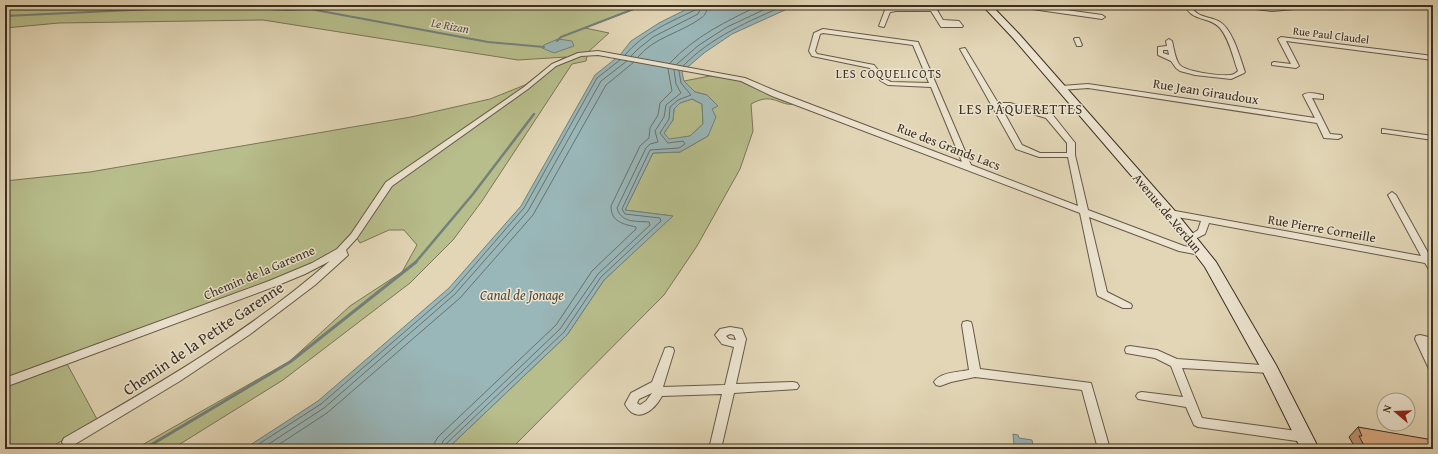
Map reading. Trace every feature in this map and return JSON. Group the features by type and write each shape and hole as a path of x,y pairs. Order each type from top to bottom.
{"main road":[{"name":"Avenue de Verdun","path":"987,6 1016,36 1170,214 1211,265 1270,369 1307,443"}],"street":[{"path":"879,38 888,11 896,9 932,9 952,5"},
{"path":"976,5 987,6"},
{"path":"1018,5 1102,17"},
{"path":"1169,41 1174,60 1179,68 1186,71 1230,77 1237,76 1242,72 1223,27 1217,22 1192,14 1188,5"},
{"path":"1239,5 1272,9 1294,7 1293,5"},
{"path":"1429,5 1433,6"},
{"path":"932,9 940,22"},
{"path":"933,85 890,84 883,80 872,66 814,55 812,51 817,33 823,31 916,43 968,167"},
{"name":"Rue Paul Claudel","path":"1274,64 1296,66 1281,38 1433,58"},
{"path":"1171,48 1160,48 1160,54 1174,60"},
{"path":"963,49 1019,147 1039,155 1071,155"},
{"name":"Chemin de la Garenne","path":"5,383 137,336 294,275 341,249 353,238 379,195 389,184 520,92 554,65 580,54 603,54"},
{"name":"Rue des Grands Lacs","path":"603,54 742,79 775,94 1083,212 1182,249 1200,252"},
{"name":"Rue Jean Giraudoux","path":"1059,86 1088,86 1320,121"},
{"path":"1320,97 1307,95 1327,136 1338,137"},
{"path":"996,105 1010,105 1049,116 1071,143 1071,155 1102,294 1127,306"},
{"path":"1385,131 1433,138"},
{"path":"1392,195 1432,264"},
{"name":"Rue Pierre Corneille","path":"1170,214 1432,264"},
{"path":"1189,239 1202,232 1206,220"},
{"name":"Chemin de la Petite Garenne","path":"68,442 155,391 245,333 287,303 323,274 343,255 341,249"},
{"path":"967,325 975,373"},
{"path":"1433,342 1420,339 1433,366"},
{"path":"715,449 740,344"},
{"path":"1130,350 1157,354 1175,363 1270,369"},
{"path":"669,351 658,388 794,386"},
{"path":"1175,363 1198,422 1307,443"},
{"path":"940,382 949,378 975,373 1087,386 1104,449"},
{"path":"1142,396 1191,403"}],"green space":[{"path":"5,5 645,5 585,28 609,33 588,52 586,61 572,64 482,201 453,240 410,283 283,380 172,449 135,449 290,361 350,306 402,272 417,245 404,230 389,230 360,243 357,238 335,255 66,362 98,421 47,449 5,449 5,181 90,172 411,117 490,99 525,85 552,64 566,57 518,60 263,20 59,23 5,28"},
{"path":"710,76 741,80 796,104 765,99 751,104 753,131 740,169 697,246 664,295 511,449 447,449 567,335 604,280 672,216 625,210 653,153 680,152 708,136 712,109 717,105 707,95 695,92 684,81"},
{"path":"692,99 702,104 703,124 690,136 669,140 664,133 673,120 674,109 680,103"}],"water":[{"name":"Canal de Jonage","path":"695,5 796,5 732,34 704,53 682,72 684,81 695,92 707,95 718,106 712,109 716,117 708,136 680,152 653,153 625,210 673,216 604,280 567,335 447,449 244,449 318,401 449,288 521,206 595,75 620,55 631,41 659,23","holes":["692,99 702,104 703,124 690,136 669,139 664,133 673,120 674,109 680,103"]},
{"path":"558,39 572,41 574,46 554,53 542,48 544,45"},
{"path":"1013,434 1018,435 1019,438 1032,440 1033,447 1014,445"}],"building":[{"path":"1358,427 1376,430 1376,432 1387,432 1433,440 1433,449 1366,449 1359,436 1362,436"}],"waterway":[{"name":"Le Rizan","path":"557,41 561,37 644,5"},
{"name":"Le Rizan","path":"5,16 217,6 287,10 310,9 488,42 544,47"},
{"path":"416,262 473,194 534,114"},
{"path":"144,449 290,362 416,262"}],"district":[{"name":"LES COQUELICOTS","path":"889,74"},
{"name":"LES PÂQUERETTES","path":"1021,109"}]}
